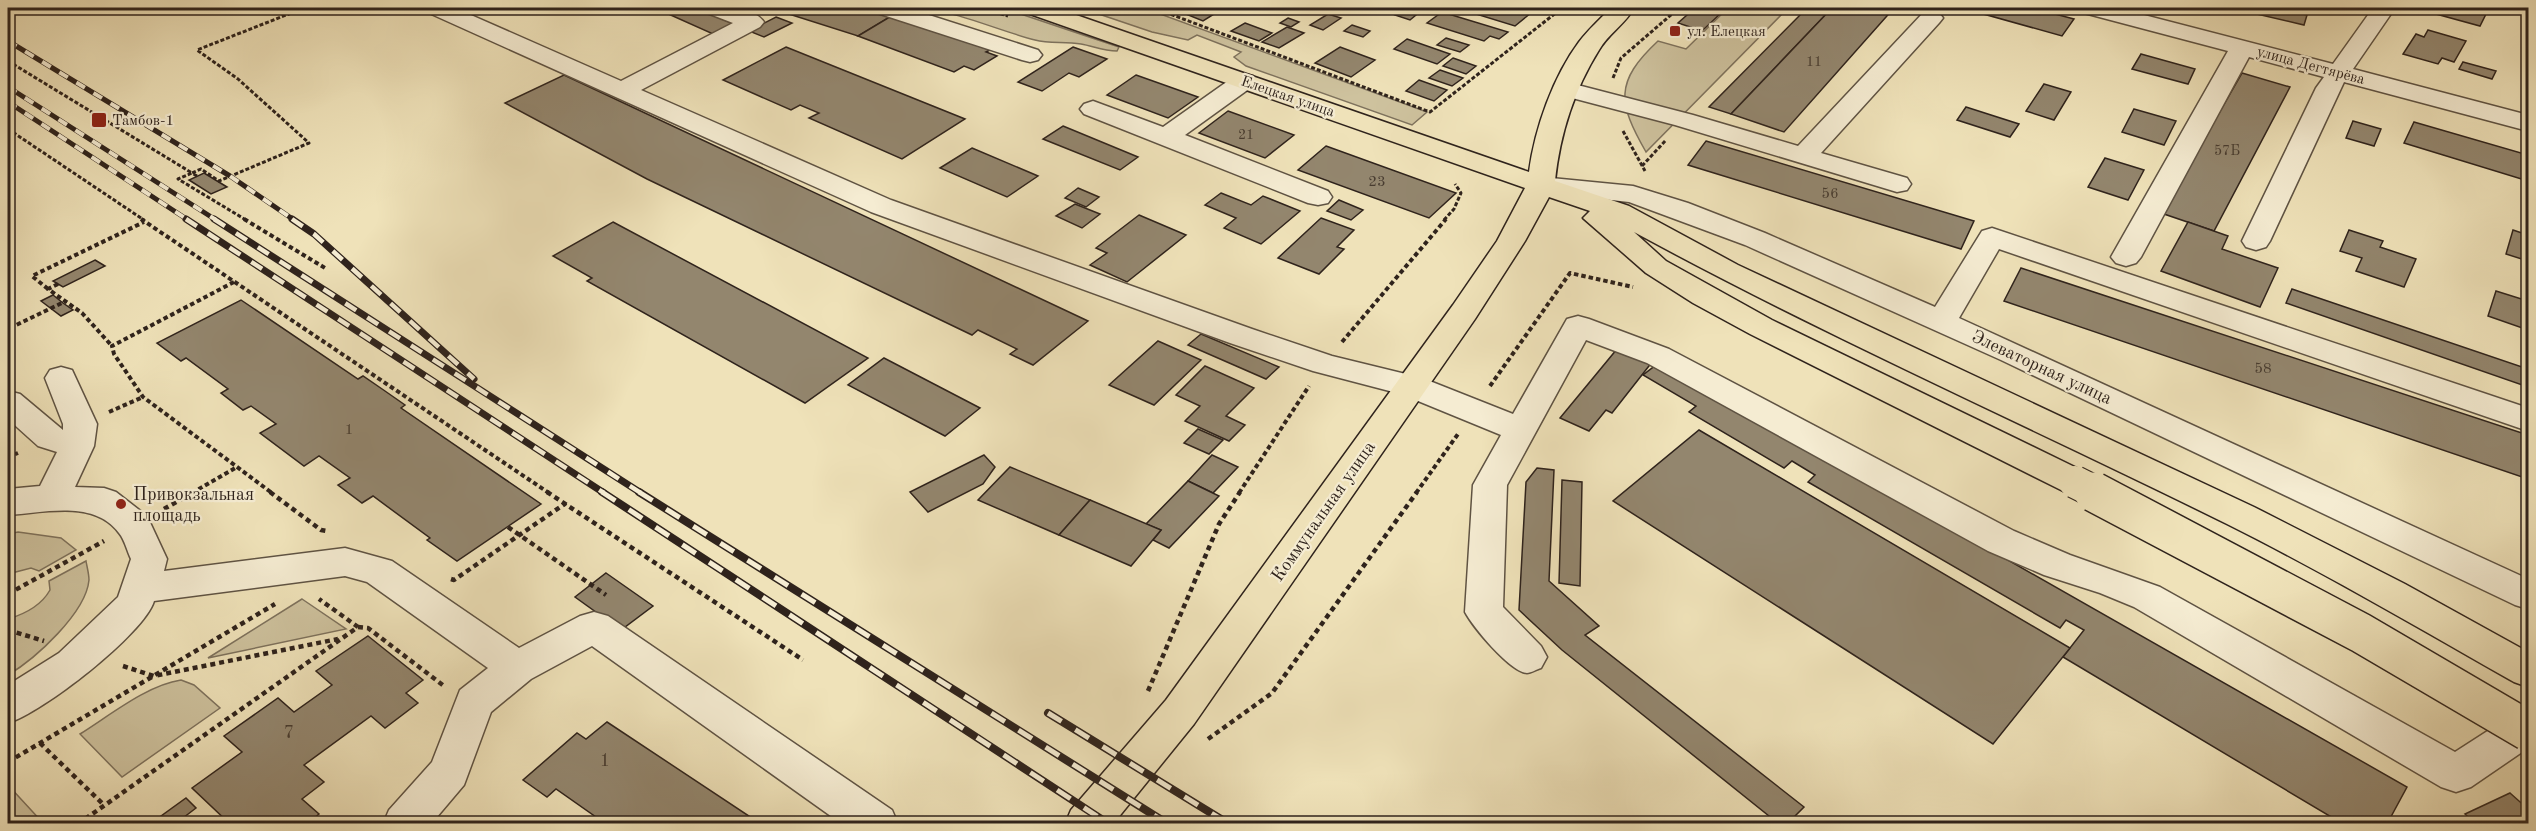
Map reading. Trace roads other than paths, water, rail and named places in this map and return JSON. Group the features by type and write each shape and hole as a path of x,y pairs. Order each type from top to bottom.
{"main road":[{"path":"1541,185 1545,153 1552,125 1566,89 1589,45 1623,8"},
{"name":"Елецкая улица","path":"1026,13 1244,81 1541,185"},
{"path":"1541,185 1619,212 1728,271 2102,448 2392,594 2529,671"},
{"path":"1541,185 1609,225 1656,267 1704,296 1761,327 2215,553 2366,636 2529,731"},
{"name":"Коммунальная улица","path":"1086,824 1180,712 1512,241 1541,185"}],"street":[{"path":"437,8 881,206 1324,364 1411,386 1521,430"},
{"path":"622,90 752,22 715,8"},
{"path":"885,8 1030,55"},
{"name":"улица Дегтярёва","path":"2092,8 2529,123"},
{"path":"2256,241 2328,88 2341,73 2384,8"},
{"path":"1803,156 1931,18"},
{"path":"2126,257 2242,47"},
{"path":"1166,137 1244,81"},
{"path":"1566,89 1684,120 1897,184"},
{"path":"1093,109 1318,197"},
{"name":"Элеваторная улица","path":"1541,185 1624,192 1661,203 1755,239 1942,321 2529,595"},
{"path":"1942,321 1992,237 2529,420"},
{"path":"1527,657 1484,612 1490,485 1578,326 1658,356 2001,541 2057,565 2113,582 2147,597 2456,774 2529,726"},
{"path":"52,498 77,446 80,424 61,378"},
{"path":"8,402 50,438 77,446"},
{"path":"8,502 52,498 104,501 134,525 149,559 134,604 73,664 8,706"},
{"path":"140,588 345,562 379,571 518,668"},
{"path":"405,824 449,772 474,702 518,668 594,627 877,824"}],"railway":[{"path":"8,41 230,176 294,220"},
{"path":"8,87 216,220"},
{"path":"8,102 188,220"},
{"path":"186,219 604,493"},
{"path":"214,219 641,493"},
{"path":"292,219 314,234 474,379"},
{"path":"602,492 1109,824"},
{"path":"639,492 1168,824"},
{"path":"1048,713 1229,824"}],"place":[{"name":"ул. Елецкая","path":"1675,31"},
{"name":"Тамбов-1","path":"99,120"},
{"name":"Привокзальная площадь","path":"121,504"}]}
